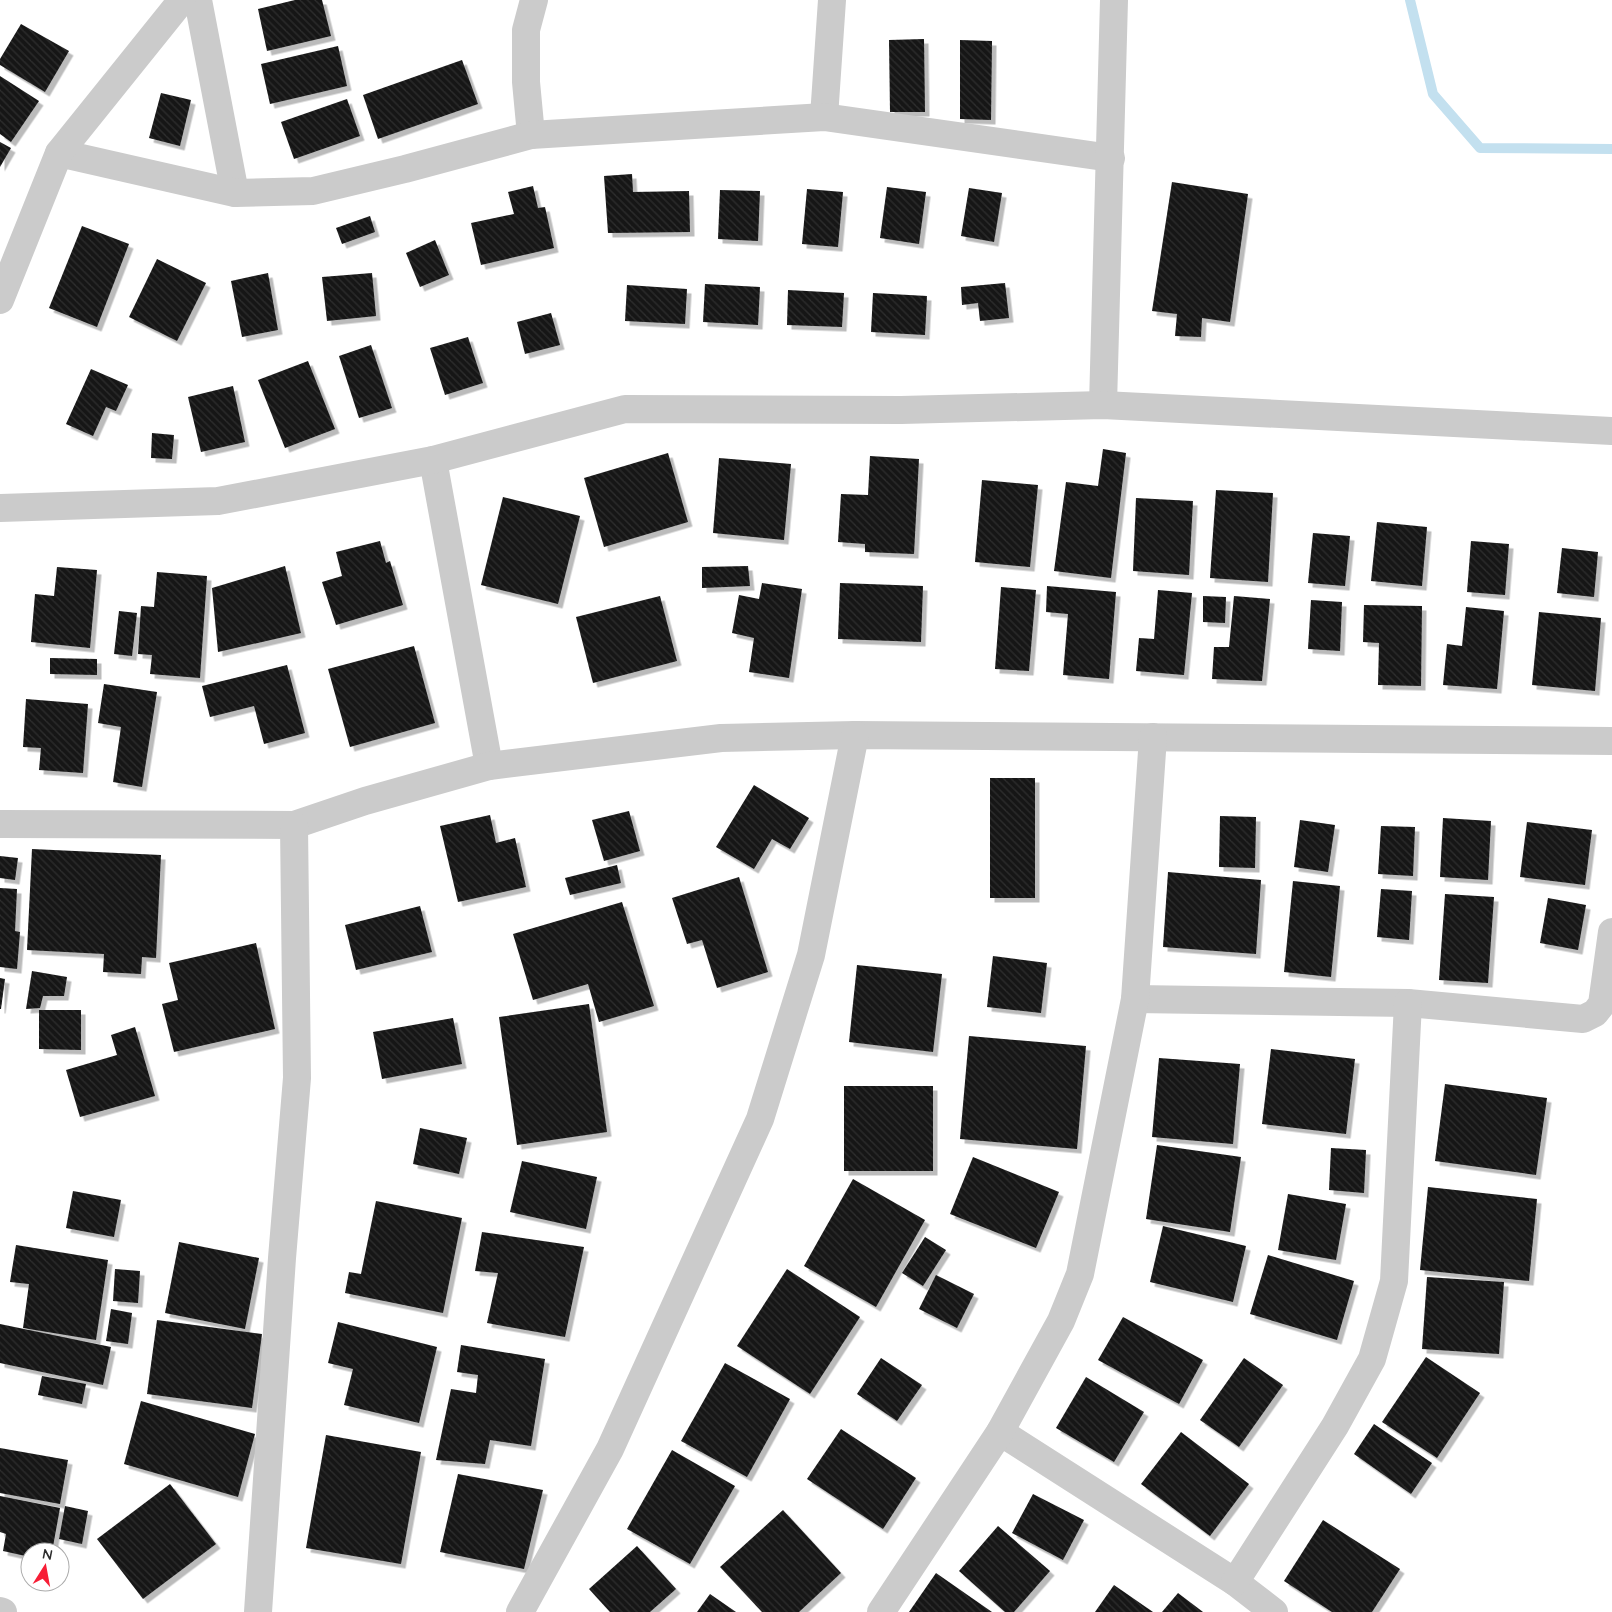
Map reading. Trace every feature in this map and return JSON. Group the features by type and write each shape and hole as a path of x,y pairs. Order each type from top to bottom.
{"street":[{"path":"0,300 59,153 182,0"},
{"path":"198,0 235,193"},
{"path":"531,135 526,82 526,30 534,0"},
{"path":"824,117 832,0"},
{"path":"1103,404 1114,0"},
{"path":"59,153 235,193 313,191 405,169 531,135 824,117 1111,158"},
{"path":"0,508 218,500 433,460 624,409 901,410 1103,404 1612,431"},
{"path":"433,460 489,766"},
{"path":"520,1612 610,1449 760,1120 812,955 855,735"},
{"path":"0,824 294,824 365,801 489,766 721,738 855,735 1612,741"},
{"path":"881,1612 1000,1432 1061,1321 1080,1274 1135,999 1153,737"},
{"path":"258,1612 296,1078 294,824"},
{"path":"1135,999 1408,1003 1583,1018 1596,1013 1602,1004 1612,932"},
{"path":"1235,1582 1335,1426 1372,1359 1394,1281 1408,1003"},
{"path":"1000,1432 1235,1582 1274,1612"}],"building":[{"path":"295,0 322,0 331,36 267,51 258,9"},
{"path":"21,24 69,51 45,92 0,65 0,59"},
{"path":"924,39 925,112 890,112 889,40"},
{"path":"960,40 992,41 991,120 960,119"},
{"path":"338,46 347,86 270,104 261,64"},
{"path":"462,60 478,104 378,139 363,95"},
{"path":"0,76 39,101 11,142 0,134"},
{"path":"161,93 191,100 180,146 149,138"},
{"path":"347,99 360,136 294,159 281,122"},
{"path":"0,142 11,148 0,167"},
{"path":"632,174 633,192 689,191 690,232 608,233 604,176"},
{"path":"1172,182 1248,194 1230,322 1202,318 1201,337 1175,336 1177,314 1152,311"},
{"path":"533,186 538,208 545,207 554,248 481,265 471,223 514,214 508,192"},
{"path":"887,187 926,192 919,244 880,238"},
{"path":"969,188 1002,193 994,242 961,236"},
{"path":"807,189 843,192 838,247 802,244"},
{"path":"720,190 760,191 758,241 718,239"},
{"path":"370,216 375,232 342,244 336,228"},
{"path":"82,226 129,244 97,327 49,308"},
{"path":"435,240 449,275 420,287 406,253"},
{"path":"157,259 206,283 177,341 129,317"},
{"path":"268,273 278,330 242,337 231,281"},
{"path":"372,273 376,316 327,321 322,277"},
{"path":"1005,283 1009,318 980,321 978,303 962,305 961,287"},
{"path":"705,284 760,287 758,325 703,322"},
{"path":"627,285 687,289 685,324 625,321"},
{"path":"788,290 844,293 842,327 787,325"},
{"path":"873,293 927,296 925,335 871,332"},
{"path":"551,313 560,345 525,354 517,322"},
{"path":"468,337 483,383 445,395 430,348"},
{"path":"371,345 392,408 359,418 339,356"},
{"path":"308,361 335,429 285,448 258,380"},
{"path":"91,369 128,385 116,411 106,407 93,436 66,424"},
{"path":"233,386 245,442 201,452 188,397"},
{"path":"152,433 174,435 172,459 151,458"},
{"path":"1103,449 1126,453 1111,578 1054,571 1066,482 1098,486"},
{"path":"668,453 688,522 604,547 584,478"},
{"path":"870,456 919,459 914,554 865,552 865,544 838,542 841,494 868,495"},
{"path":"719,458 791,464 784,540 713,533"},
{"path":"982,480 1038,485 1030,567 975,562"},
{"path":"1216,490 1273,493 1268,582 1210,578"},
{"path":"503,497 580,516 558,604 481,585"},
{"path":"1136,498 1193,501 1189,575 1133,571"},
{"path":"1377,522 1427,527 1422,586 1371,581"},
{"path":"1313,533 1350,536 1345,586 1308,583"},
{"path":"380,541 386,563 390,561 403,605 336,625 322,582 342,576 336,552"},
{"path":"1471,541 1509,544 1505,595 1467,592"},
{"path":"1562,548 1598,552 1594,597 1557,593"},
{"path":"285,566 301,633 218,652 212,588"},
{"path":"748,566 750,586 702,588 702,567"},
{"path":"57,567 97,570 90,648 31,642 35,594 54,596"},
{"path":"157,572 207,576 200,678 150,674 152,655 138,654 141,606 154,607"},
{"path":"762,583 802,589 789,678 749,672 754,638 732,633 739,595 759,599"},
{"path":"840,583 923,586 921,642 838,639"},
{"path":"1047,586 1116,592 1109,679 1063,675 1068,614 1046,612"},
{"path":"1001,587 1036,590 1029,671 995,669"},
{"path":"1158,590 1192,593 1184,675 1136,671 1139,638 1154,639"},
{"path":"660,596 677,661 593,683 576,617"},
{"path":"1203,596 1226,597 1225,623 1203,622"},
{"path":"1234,596 1270,599 1262,681 1212,679 1214,647 1229,647"},
{"path":"1311,600 1342,602 1340,651 1308,649"},
{"path":"1364,605 1422,606 1421,686 1378,685 1379,643 1363,642"},
{"path":"1466,607 1504,611 1497,689 1443,685 1447,644 1462,646"},
{"path":"119,611 137,613 132,656 114,654"},
{"path":"1539,612 1601,618 1595,691 1532,685"},
{"path":"414,646 435,723 350,747 328,669"},
{"path":"50,658 97,659 97,675 50,674"},
{"path":"287,665 305,733 264,744 254,706 210,717 202,686"},
{"path":"104,684 157,692 142,787 113,782 121,727 98,723"},
{"path":"26,699 88,704 83,773 39,770 41,748 23,747"},
{"path":"990,778 1035,778 1035,898 990,898"},
{"path":"754,785 809,818 790,849 772,839 754,869 716,847"},
{"path":"629,811 640,851 604,861 592,820"},
{"path":"490,815 496,843 515,838 526,887 458,902 440,826"},
{"path":"1220,816 1256,817 1255,868 1219,867"},
{"path":"1443,818 1491,821 1488,880 1440,877"},
{"path":"1300,820 1335,825 1328,872 1294,867"},
{"path":"1527,822 1592,830 1585,885 1520,877"},
{"path":"1381,826 1415,827 1413,876 1378,874"},
{"path":"32,849 161,855 156,958 142,957 141,974 103,972 104,954 27,950"},
{"path":"0,856 18,858 15,880 0,878"},
{"path":"617,865 621,883 570,895 565,878"},
{"path":"1168,872 1261,880 1256,954 1163,947"},
{"path":"739,877 768,972 717,988 702,940 687,944 672,898"},
{"path":"1293,881 1340,886 1331,977 1284,972"},
{"path":"0,888 17,889 15,931 20,932 17,969 0,967"},
{"path":"1381,889 1412,891 1409,940 1377,937"},
{"path":"1445,894 1494,897 1488,983 1439,980"},
{"path":"1548,898 1586,905 1578,950 1540,943"},
{"path":"622,902 654,1006 599,1022 588,984 533,1000 513,934"},
{"path":"420,906 432,952 356,970 345,925"},
{"path":"256,943 275,1029 174,1052 162,1004 178,1000 169,963"},
{"path":"993,956 1047,963 1041,1013 987,1007"},
{"path":"857,965 942,974 933,1052 849,1042"},
{"path":"32,971 67,977 64,996 43,996 40,1008 26,1009"},
{"path":"0,978 5,979 1,1009 0,1009"},
{"path":"589,1004 607,1132 517,1145 499,1017"},
{"path":"39,1010 81,1010 81,1050 39,1049"},
{"path":"453,1018 462,1064 382,1079 373,1032"},
{"path":"135,1027 155,1096 80,1117 66,1070 117,1055 111,1035"},
{"path":"969,1036 1086,1046 1077,1149 960,1139"},
{"path":"1271,1049 1355,1059 1346,1134 1262,1124"},
{"path":"1159,1058 1240,1064 1233,1144 1152,1137"},
{"path":"1445,1084 1547,1098 1536,1175 1435,1161"},
{"path":"844,1086 933,1086 933,1171 844,1171"},
{"path":"420,1128 467,1138 459,1174 413,1164"},
{"path":"1157,1145 1241,1157 1230,1232 1146,1219"},
{"path":"1331,1148 1366,1150 1364,1193 1329,1190"},
{"path":"973,1157 1059,1192 1036,1248 950,1214"},
{"path":"522,1161 597,1177 586,1229 510,1212"},
{"path":"853,1179 925,1220 876,1307 804,1266"},
{"path":"1428,1187 1537,1199 1529,1281 1420,1270"},
{"path":"73,1191 121,1200 114,1237 66,1228"},
{"path":"1288,1194 1346,1204 1336,1260 1278,1250"},
{"path":"376,1201 462,1218 443,1313 345,1293 349,1272 361,1274"},
{"path":"1163,1226 1246,1246 1233,1302 1150,1282"},
{"path":"482,1232 584,1247 565,1337 487,1323 498,1273 475,1271"},
{"path":"925,1237 946,1250 923,1286 902,1273"},
{"path":"179,1242 259,1258 245,1329 165,1313"},
{"path":"16,1245 108,1260 96,1340 23,1328 29,1284 10,1282"},
{"path":"1268,1255 1354,1281 1337,1340 1250,1314"},
{"path":"115,1269 140,1271 138,1303 113,1301"},
{"path":"787,1269 860,1317 810,1394 737,1346"},
{"path":"936,1275 974,1294 957,1328 919,1309"},
{"path":"1427,1277 1504,1282 1499,1354 1422,1349"},
{"path":"111,1309 132,1313 128,1344 106,1341"},
{"path":"1123,1317 1203,1360 1179,1404 1098,1360"},
{"path":"157,1320 262,1334 252,1408 147,1394"},
{"path":"338,1322 437,1347 419,1423 344,1405 353,1369 328,1363"},
{"path":"0,1324 111,1347 103,1385 0,1363"},
{"path":"461,1345 545,1359 531,1446 490,1440 485,1464 436,1460 451,1389 476,1393 478,1375 457,1372"},
{"path":"1426,1357 1480,1393 1437,1458 1382,1422"},
{"path":"881,1358 922,1385 897,1421 857,1394"},
{"path":"1244,1358 1283,1385 1239,1447 1200,1420"},
{"path":"725,1363 790,1399 747,1477 681,1441"},
{"path":"42,1376 86,1384 82,1404 38,1395"},
{"path":"1086,1377 1144,1412 1114,1462 1056,1428"},
{"path":"141,1401 255,1434 238,1497 124,1464"},
{"path":"1374,1424 1432,1463 1411,1494 1354,1454"},
{"path":"841,1429 916,1478 883,1529 807,1479"},
{"path":"1181,1432 1249,1484 1210,1536 1141,1484"},
{"path":"326,1435 421,1452 401,1564 306,1548"},
{"path":"0,1448 68,1460 60,1504 0,1493"},
{"path":"672,1450 735,1486 690,1564 627,1529"},
{"path":"458,1474 543,1490 524,1569 440,1552"},
{"path":"170,1484 216,1544 143,1599 97,1539"},
{"path":"1033,1494 1084,1520 1063,1560 1012,1533"},
{"path":"0,1496 60,1508 54,1542 20,1542 20,1555 3,1551 6,1534 0,1532"},
{"path":"65,1506 88,1511 82,1544 59,1539"},
{"path":"783,1510 841,1573 799,1612 762,1612 720,1567"},
{"path":"1323,1520 1400,1569 1372,1612 1332,1612 1284,1581"},
{"path":"998,1526 1050,1571 1014,1612 1005,1612 959,1571"},
{"path":"637,1546 676,1589 650,1612 610,1612 589,1589"},
{"path":"936,1573 992,1612 909,1612"},
{"path":"1114,1585 1153,1612 1095,1612"},
{"path":"1178,1593 1203,1612 1162,1612"},
{"path":"710,1594 736,1612 697,1612"}],"waterway":[{"path":"1410,0 1433,94 1480,148 1612,149"}]}
